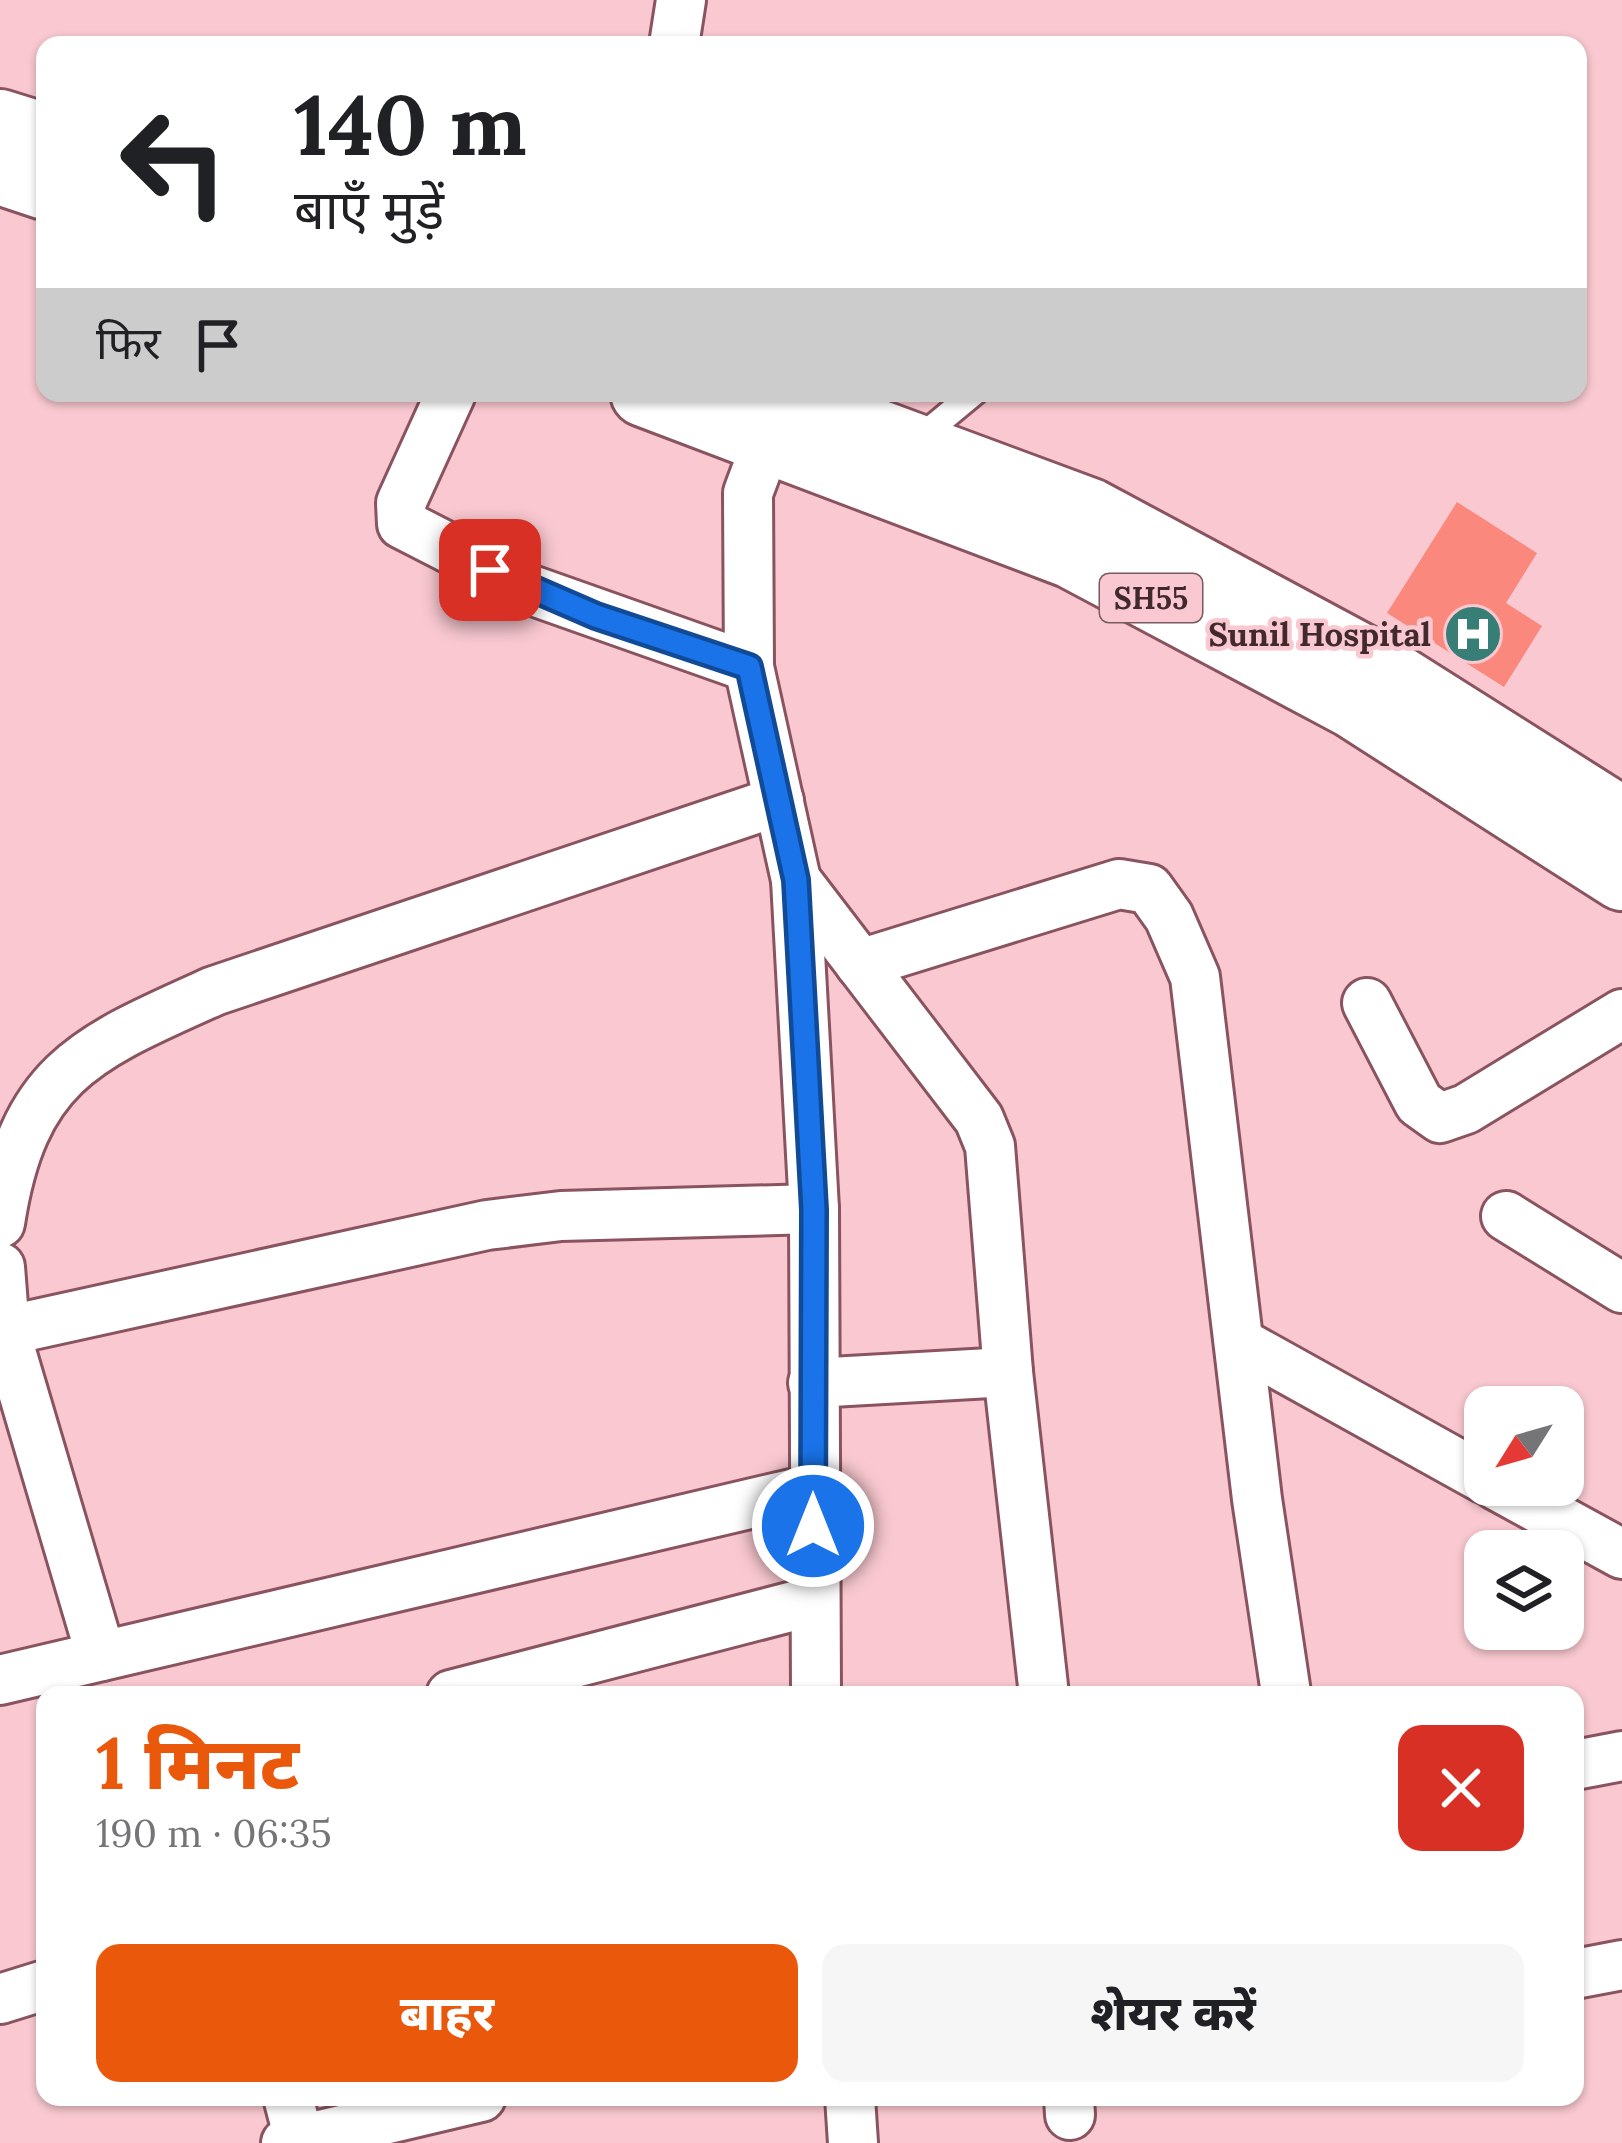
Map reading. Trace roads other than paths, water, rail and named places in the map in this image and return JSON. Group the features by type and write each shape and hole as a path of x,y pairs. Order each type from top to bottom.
{"main road":[{"path":"0,122 36,134"},
{"path":"0,171 36,183"},
{"name":"SH55","path":"689,402 910,447 1090,512 1376,664 1622,821"},
{"name":"SH55","path":"768,418 1072,555 1352,704 1622,877"}],"street":[{"path":"675,36 681,0"},
{"path":"447,402 401,503 402,524 531,590 749,667"},
{"path":"768,418 748,493 749,667 796,880 814,1210 816,1686"},
{"path":"0,1222 6,1182 31,1117 57,1078 88,1052 133,1027 214,991 779,801"},
{"path":"796,880 979,1119 990,1146 1008,1372 1043,1686"},
{"path":"860,964 1119,884 1149,889 1169,916 1196,977 1257,1499 1285,1686"},
{"path":"1367,1003 1419,1102 1440,1118 1466,1109 1622,1014"},
{"path":"9,1371 487,1225 603,1214 814,1210"},
{"path":"1506,1216 1622,1288"},
{"path":"0,1267 9,1371 101,1656"},
{"path":"1242,1344 1464,1467"},
{"path":"813,1383 1008,1372"},
{"path":"0,1680 813,1489"},
{"path":"1538,1506 1619,1547"},
{"path":"486,1686 813,1601"},
{"path":"1584,1763 1622,1756"},
{"path":"1584,1972 1622,1964"},
{"path":"0,1999 36,1988"},
{"path":"291,2126 422,2106"},
{"path":"851,2106 853,2143"}],"lane":[{"path":"910,447 963,402"}],"place":[{"name":"Sunil Hospital","path":"1473,634"}]}
